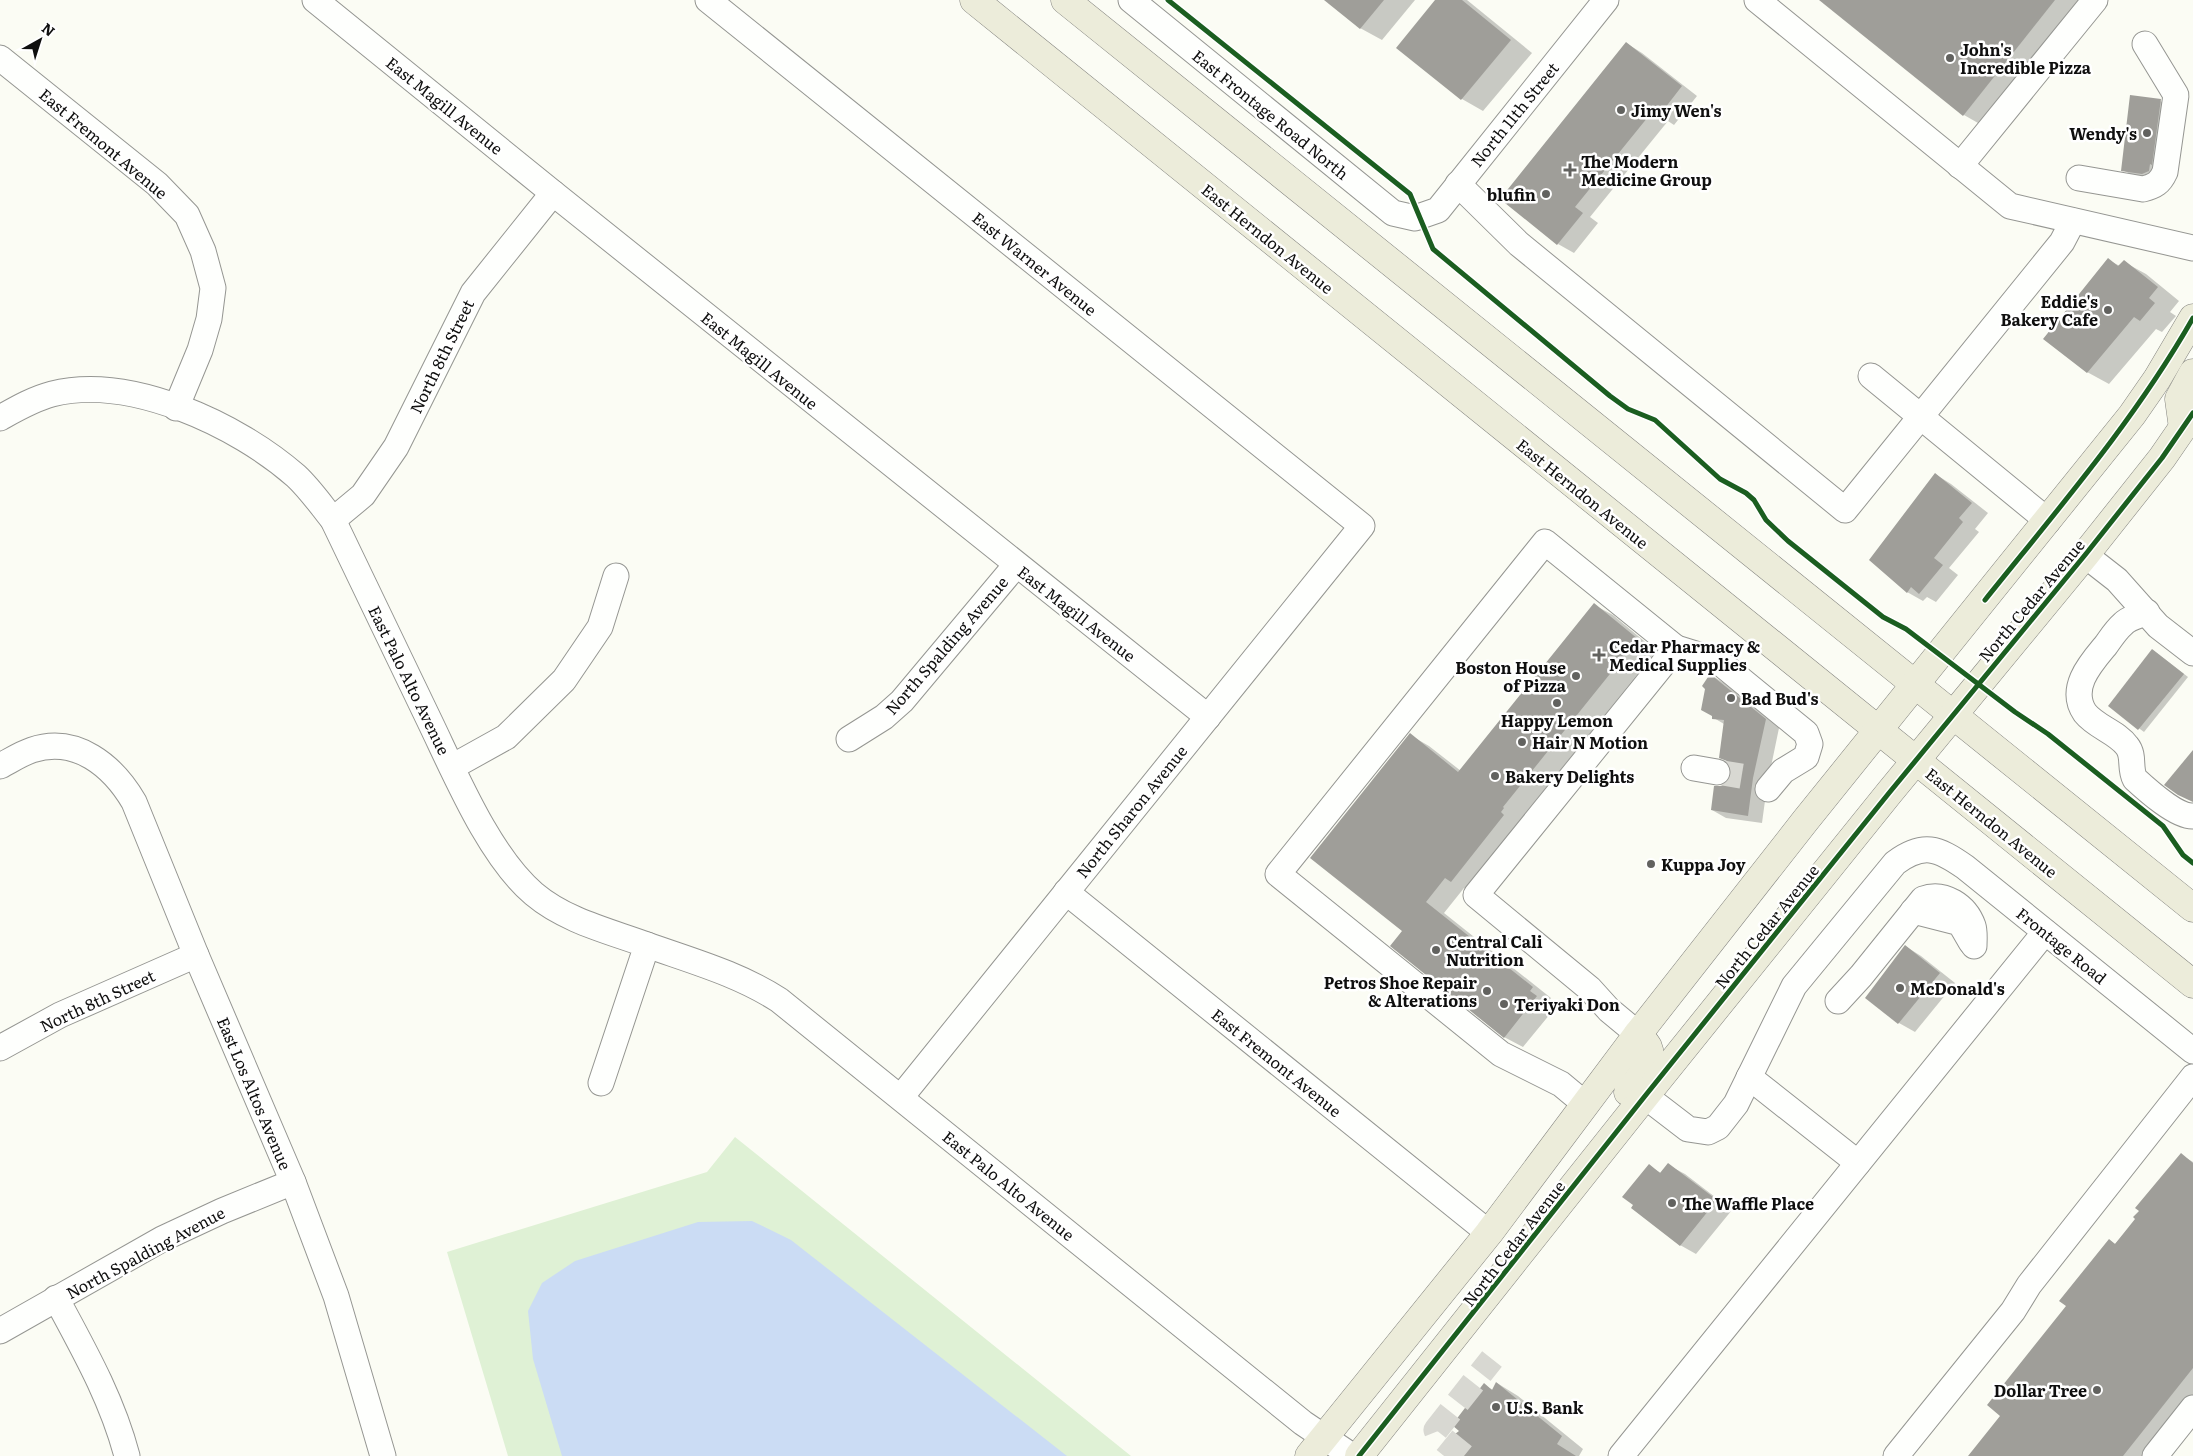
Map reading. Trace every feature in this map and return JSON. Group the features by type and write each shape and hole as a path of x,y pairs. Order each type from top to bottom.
{"main road":[{"name":"East Herndon Avenue","path":"974,0 2193,984"},
{"path":"1065,0 2193,908"},
{"name":"North Cedar Avenue","path":"1316,1447 1489,1233 1638,1034 1878,730 2132,415 2157,379 2193,318"},
{"path":"2190,425 2179,399 2193,372"},
{"name":"North Cedar Avenue","path":"1359,1456 1644,1096 1915,760 2190,425"},
{"path":"1515,1261 1554,1185 1643,1073 1649,1062 1648,1048 1638,1034"}],"street":[{"name":"East Magill Avenue","path":"315,0 1016,565 1208,716"},
{"name":"East Warner Avenue","path":"708,0 1362,526"},
{"name":"East Frontage Road North","path":"1131,0 1393,213 1415,218"},
{"name":"North 11th Street","path":"1415,218 1438,210 1606,0"},
{"path":"1757,0 2010,206 2193,248"},
{"path":"1960,166 2095,0"},
{"path":"2078,178 2143,188 2153,187 2160,182 2165,172 2176,95 2145,44"},
{"name":"East Fremont Avenue","path":"0,58 157,184 187,215 203,251 212,288 209,319 203,342 176,408"},
{"path":"1458,184 1519,244 1845,510 2062,242 2073,221"},
{"name":"North 8th Street","path":"333,520 363,494 382,470 396,447 473,293 553,193"},
{"path":"1871,376 2048,521"},
{"name":"East Palo Alto Avenue","path":"0,417 27,403 52,394 76,390 101,389 126,392 176,408 246,439 274,458 297,478 333,520 452,767 496,850 534,894 560,911 584,923 735,976 779,1000 1303,1423 1316,1447 1352,1456"},
{"name":"North Sharon Avenue","path":"901,1097 1362,526"},
{"path":"1585,1104 1561,1084 1501,1054 1278,874 1545,542 1676,648 1718,661 1806,733 1810,744 1806,757 1783,771 1768,789"},
{"path":"2085,555 2117,580 2158,626 2193,653"},
{"name":"North Spalding Avenue","path":"849,740 884,717 902,701 1016,565"},
{"path":"452,767 506,737 564,680 600,627 616,576"},
{"path":"2146,612 2124,622 2088,668 2082,678 2080,690 2081,704 2086,714 2127,745 2132,754 2132,773 2135,779 2176,812 2193,816"},
{"path":"1638,1034 1609,1010 1590,989 1476,895 1676,648"},
{"name":"East Los Altos Avenue","path":"0,766 32,750 48,747 66,748 85,753 100,761 113,772 125,786 134,802 196,955 293,1182 336,1296 382,1456"},
{"name":"Frontage Road","path":"1749,1077 1794,986 1895,863 1909,852 1926,849 1946,854 2193,1051"},
{"name":"East Fremont Avenue","path":"1066,892 1489,1233"},
{"path":"1838,1001 1861,976 1922,899 1931,896 1941,898 1961,907 1974,928 1974,946"},
{"path":"1621,1456 2045,932"},
{"path":"601,1083 647,945"},
{"name":"North 8th Street","path":"0,1048 60,1015 196,955"},
{"path":"1644,1096 1680,1125 1688,1129 1708,1132 1718,1127 1729,1115 1749,1077 1858,1163"},
{"path":"1896,1456 2013,1311 2028,1285 2193,1077"},
{"name":"North Spalding Avenue","path":"0,1331 162,1239 222,1211 293,1182"},
{"path":"56,1298 97,1374 121,1433 127,1456"},
{"path":"2155,1456 2193,1408"}],"green space":[{"path":"735,1137 1131,1456 508,1456 447,1252 707,1172"}],"water":[{"path":"752,1221 791,1240 1067,1456 562,1456 533,1359 528,1311 542,1283 575,1261 698,1222"}],"building":[{"path":"1324,0 1384,0 1360,29"},
{"path":"1435,0 1462,0 1511,40 1461,100 1396,48"},
{"name":"John's Incredible Pizza","path":"1819,0 2055,0 1963,116"},
{"path":"1626,42 1682,86 1658,117 1652,112 1575,207 1583,213 1557,245 1500,199"},
{"name":"Wendy's","path":"2130,95 2161,99 2152,165 2150,164 2149,171 2142,174 2121,171"},
{"name":"Eddie's Bakery Cafe","path":"2108,258 2118,266 2124,260 2158,287 2149,298 2155,303 2140,321 2134,317 2087,373 2043,339"},
{"path":"1935,473 1972,503 1959,518 1963,522 1934,558 1943,565 1919,594 1911,587 1907,593 1869,560"},
{"path":"1594,603 1638,639 1503,807 1501,812 1504,815 1451,882 1445,878 1426,902 1533,987 1530,991 1537,996 1504,1038 1390,946 1402,931 1310,858 1410,733 1458,772"},
{"path":"2152,649 2184,674 2138,730 2108,706"},
{"path":"1710,674 1766,719 1753,778 1748,816 1711,810 1714,786 1721,786 1728,782 1731,774 1727,761 1719,758 1724,720 1712,719 1712,716 1701,710 1705,689 1702,686"},
{"path":"2193,750 2193,802 2178,795 2164,785"},
{"name":"McDonald's","path":"1905,945 1940,973 1898,1024 1865,998"},
{"path":"2181,1153 2193,1163 2193,1368 2123,1456 1968,1456 2000,1416 1987,1405 2066,1306 2059,1301 2109,1239 2115,1244 2135,1219 2133,1217 2139,1211 2135,1208"},
{"name":"The Waffle Place","path":"1668,1163 1717,1200 1680,1246 1631,1208 1633,1205 1622,1197 1649,1164 1660,1173"},
{"name":"U.S. Bank","path":"1496,1382 1562,1436 1557,1444 1576,1456 1452,1456 1461,1444 1451,1437 1459,1431 1452,1425 1484,1383 1492,1390"}],"tunnel":[{"path":"1717,772 1753,778"},
{"path":"1464,1456 1438,1435 1436,1430 1492,1359"}],"cycle path":[{"path":"1168,0 1410,194 1433,249 1610,396 1628,409 1655,420 1720,479 1746,493 1754,500 1766,520 1788,541 1883,617 1906,629 2015,712 2048,734 2163,826 2183,855 2193,863"},
{"path":"1985,600 2068,498 2121,428 2170,356 2193,318"},
{"path":"1359,1456 1889,793 2085,555 2162,458 2193,413"}],"place":[{"name":"John's Incredible Pizza","path":"1950,58"},
{"name":"Jimy Wen's","path":"1621,110"},
{"name":"Wendy's","path":"2147,133"},
{"name":"The Modern Medicine Group","path":"1570,170"},
{"name":"blufin","path":"1546,194"},
{"name":"Eddie's Bakery Cafe","path":"2108,310"},
{"name":"Cedar Pharmacy & Medical Supplies","path":"1599,655"},
{"name":"Boston House of Pizza","path":"1576,676"},
{"name":"Bad Bud's","path":"1731,698"},
{"name":"Happy Lemon","path":"1557,703"},
{"name":"Hair N Motion","path":"1522,742"},
{"name":"Bakery Delights","path":"1495,776"},
{"name":"Kuppa Joy","path":"1651,864"},
{"name":"Central Cali Nutrition","path":"1436,950"},
{"name":"McDonald's","path":"1900,988"},
{"name":"Petros Shoe Repair & Alterations","path":"1487,991"},
{"name":"Teriyaki Don","path":"1504,1004"},
{"name":"The Waffle Place","path":"1672,1203"},
{"name":"Dollar Tree","path":"2097,1390"},
{"name":"U.S. Bank","path":"1496,1407"}]}
